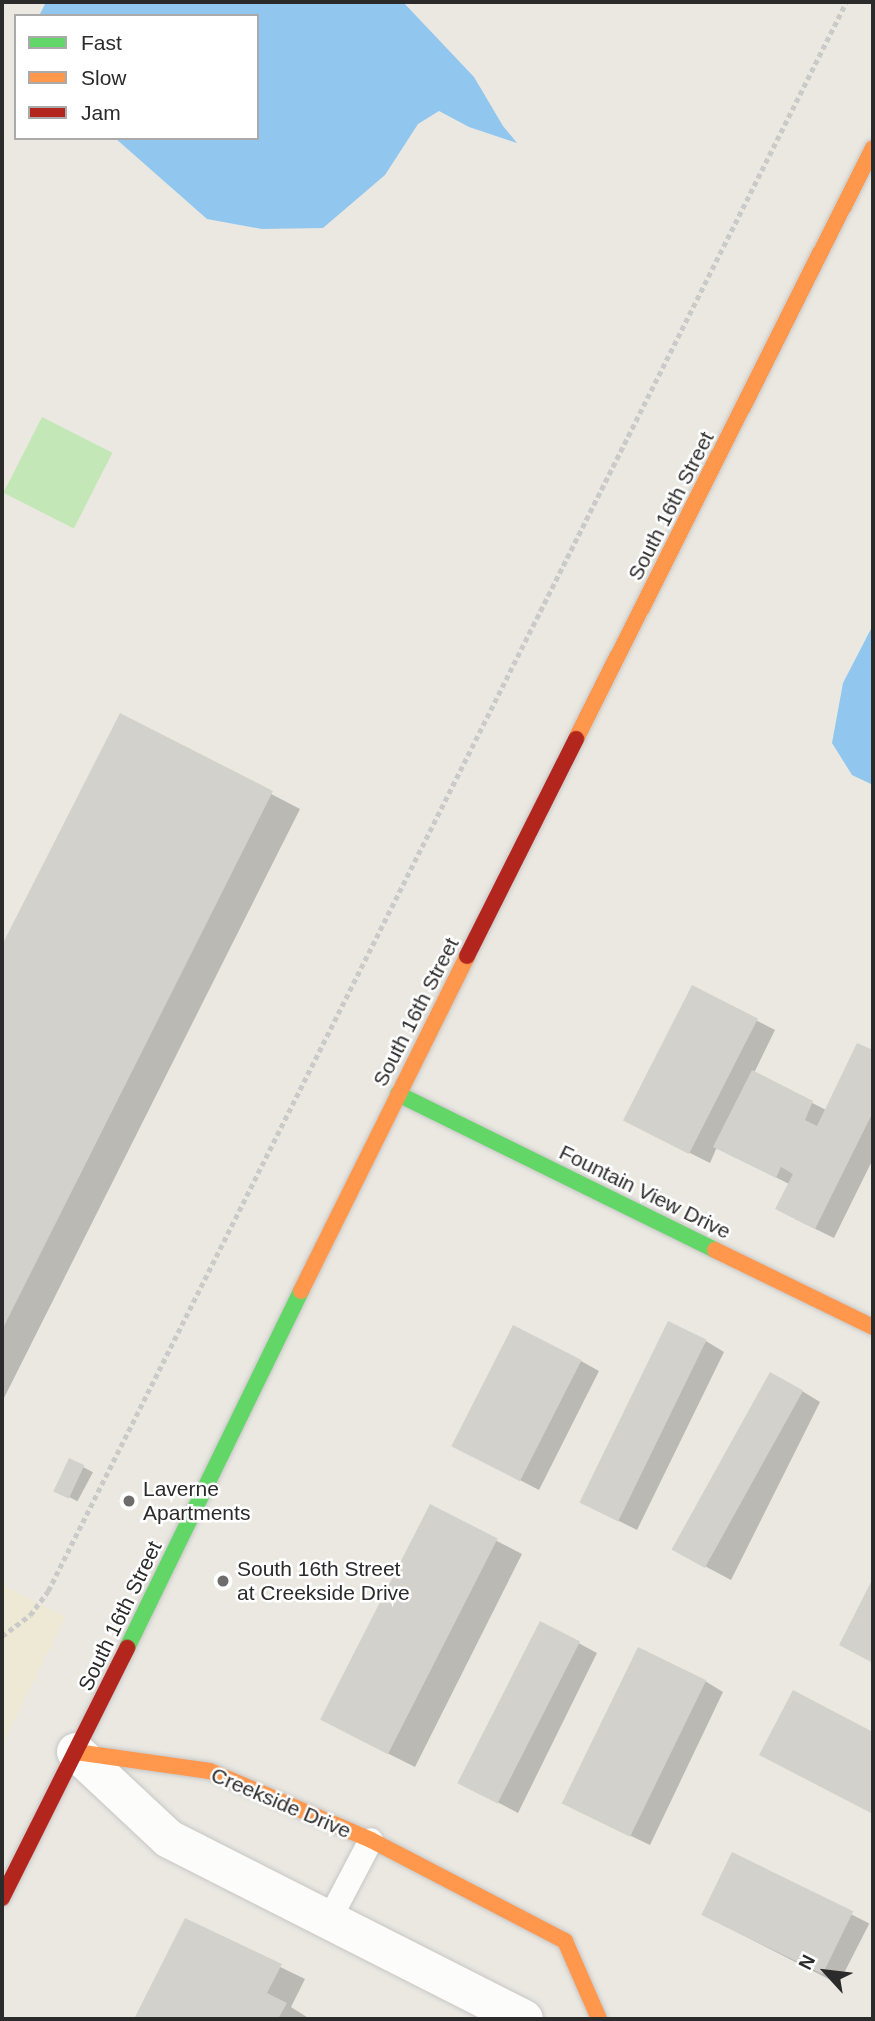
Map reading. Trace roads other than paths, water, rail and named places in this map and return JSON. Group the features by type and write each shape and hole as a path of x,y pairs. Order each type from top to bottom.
{"main road":[{"name":"South 16th Street","path":"2,1898 398,1094 873,148"},
{"name":"Fountain View Drive","path":"398,1094 873,1327"},
{"name":"Creekside Drive","path":"76,1752 210,1771 371,1840 565,1941 598,2019"}],"street":[{"path":"76,1752 169,1839 524,2019"}],"lane":[{"path":"329,1920 371,1840"}],"water":[{"path":"46,2 403,2 474,77 503,126 517,143 469,127 439,111 418,124 385,175 323,228 262,229 207,219 117,140 259,140 259,14 40,14"},
{"path":"873,625 873,785 852,775 832,743 843,683"}],"place":[{"name":"Laverne Apartments","path":"129,1501"},
{"name":"South 16th Street at Creekside Drive","path":"223,1581"}]}
